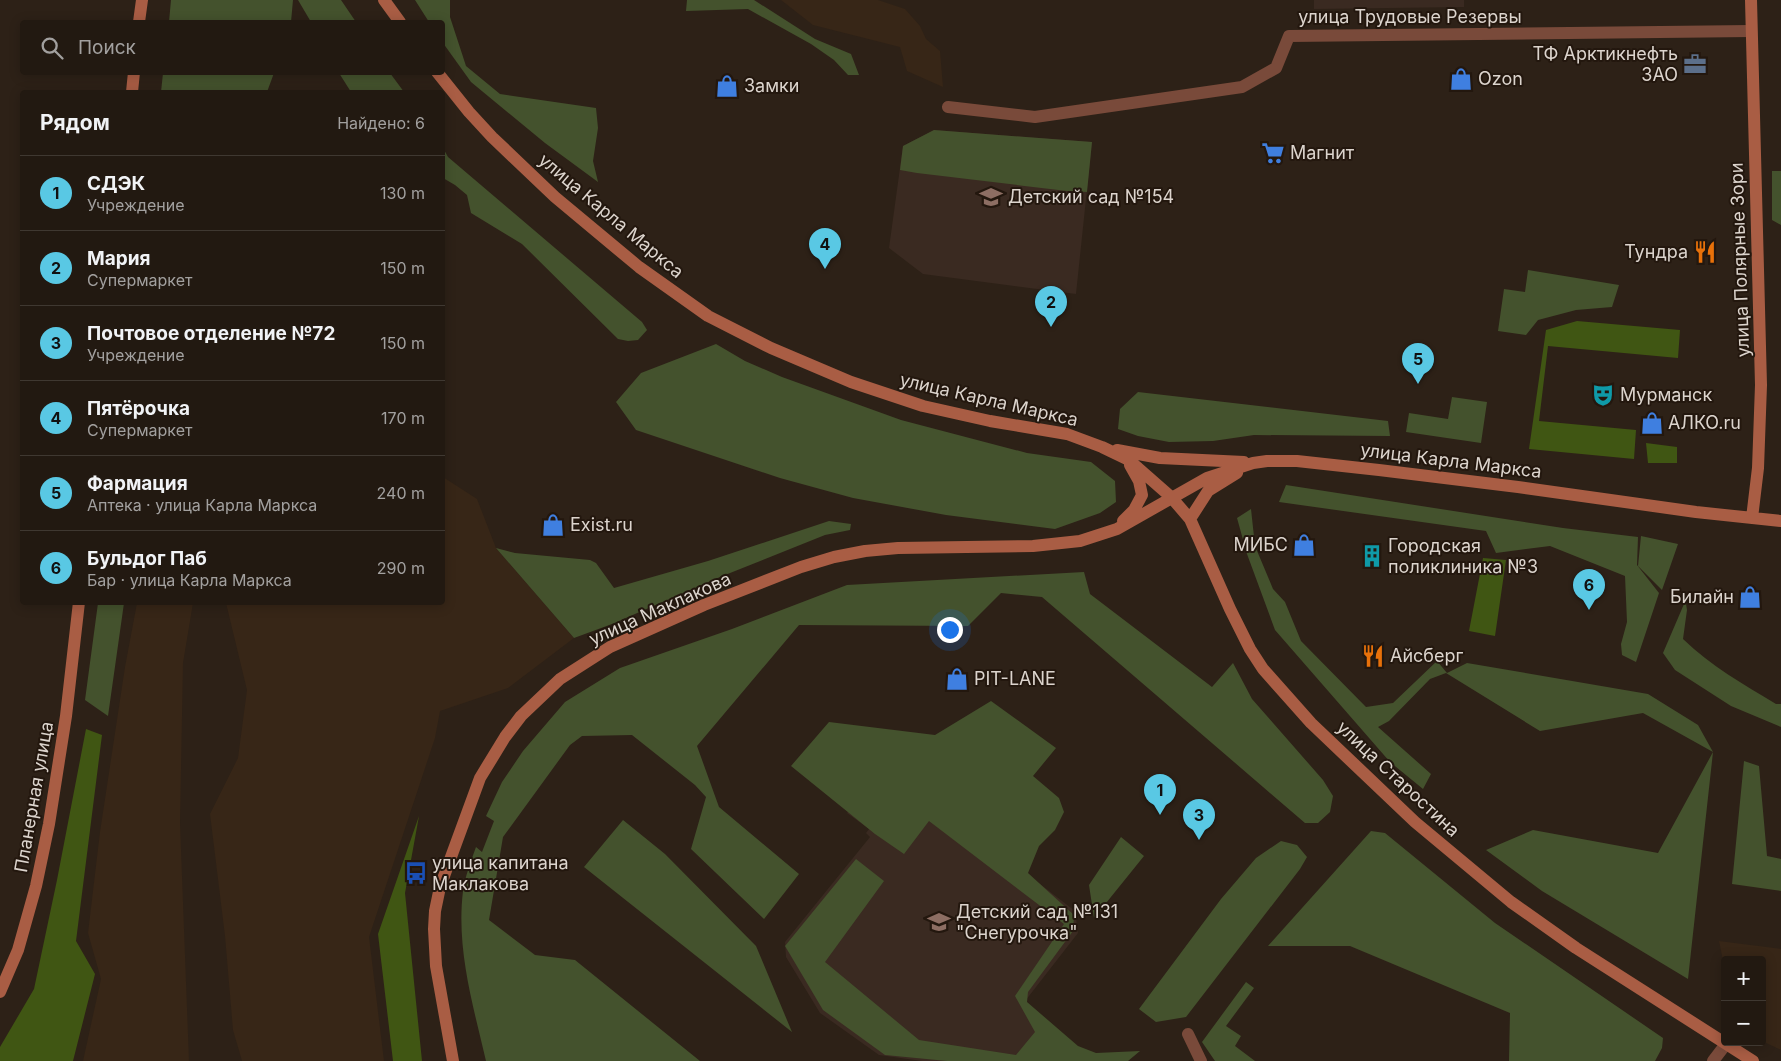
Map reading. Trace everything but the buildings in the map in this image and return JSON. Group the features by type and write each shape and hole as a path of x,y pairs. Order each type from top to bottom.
{"main road":[{"path":"139,20 142,0"},
{"path":"384,0 399,20"},
{"name":"улица Полярные Зори","path":"1751,0 1761,385 1758,468 1752,518"},
{"path":"132,90 134,75"},
{"name":"улица Карла Маркса","path":"439,75 492,137 555,197 639,267 708,316 851,382 914,403 990,421 1067,434 1102,447"},
{"path":"1102,447 1160,458 1253,463"},
{"name":"улица Старостина","path":"1102,447 1127,459 1171,497 1190,519 1230,609 1250,649 1263,669 1312,723 1415,822 1511,902 1576,948 1721,1041"},
{"path":"1117,528 1134,510 1142,495 1139,481 1127,459"},
{"name":"улица Карла Маркса","path":"1130,522 1207,478 1253,463 1287,460 1518,487 1696,512 1781,521"},
{"path":"1190,519 1208,491 1253,463"},
{"name":"улица Маклакова","path":"453,1061 436,966 434,929 440,887 480,778 504,737 521,716 560,679 610,646 704,605 834,557 898,548 1055,544 1080,541 1130,522"},
{"name":"Планерная улица","path":"0,992 18,950 36,886 49,824 66,716 79,605"},
{"name":"улица Старостина","path":"1729,1046 1753,1061"}],"street":[{"name":"улица Трудовые Резервы","path":"948,108 1035,117 1242,87 1276,68 1289,36 1751,31"},
{"path":"1188,1034 1201,1061"},
{"path":"1713,1061 1724,1046"}],"shaded area":[{"path":"781,0 878,0 905,9 920,26 926,39 940,51 943,87 907,71 900,47 813,25"},
{"path":"1314,0 1464,0 1464,7 1314,9"},
{"name":"Детский сад №154","path":"934,130 1092,142 1076,294 923,274 889,248 903,146"},
{"path":"445,478 477,499 496,548 574,638 508,688 440,711 435,738 369,937 384,1061 242,1061 233,1030 225,936 210,814 238,758 247,690 226,605 445,605"},
{"path":"137,605 193,605 183,663 180,823 189,1061 83,1061 101,979 88,933 100,832 125,667"},
{"name":"Детский сад №131 \"Снегурочка\"","path":"886,765 1075,911 1078,933 1022,1005 1048,1026 1018,1061 922,1061 879,1055 820,1013 786,957 785,942 870,837 866,833 869,829 847,813"},
{"path":"1719,941 1781,949 1781,1050 1766,1043 1766,956 1722,956"}],"green space":[{"path":"171,0 293,0 291,20 169,20"},
{"path":"298,0 341,0 355,20 310,20"},
{"path":"415,0 450,0 450,17 466,66 500,94 596,108 598,128 593,161 598,182 545,143 471,82 445,46 445,20 428,20"},
{"path":"687,0 754,0 815,39 851,54 859,75 848,75 834,60 811,44 748,9 686,11"},
{"path":"163,75 273,75 268,90 161,90"},
{"path":"340,75 391,75 403,90 350,90"},
{"path":"934,130 1092,142 1087,192 900,170 903,146"},
{"path":"445,152 448,157 642,322 647,330 638,340 618,339 522,244 471,213 467,195 445,179"},
{"path":"1772,171 1781,171 1781,225 1772,220"},
{"path":"1528,270 1619,285 1612,307 1576,310 1538,320 1526,335 1498,331 1504,289 1525,292"},
{"path":"1577,321 1680,330 1678,358 1548,346 1539,421 1636,430 1634,459 1529,449 1546,330"},
{"path":"716,344 745,361 782,377 901,420 1027,453 1091,462 1115,481 1116,502 1100,513 1055,529 946,515 853,498 780,478 636,430 616,402 641,373"},
{"path":"1138,392 1388,421 1390,436 1254,435 1213,441 1169,442 1138,436 1118,429 1120,409"},
{"path":"1452,397 1487,402 1481,443 1406,432 1409,413 1448,419"},
{"path":"1646,443 1677,447 1677,463 1648,463"},
{"path":"1286,485 1563,528 1638,537 1637,565 1659,593 1636,662 1622,655 1621,644 1627,622 1625,576 1550,546 1496,553 1486,531 1279,502"},
{"path":"1251,509 1255,546 1273,589 1285,602 1301,641 1366,707 1393,703 1437,661 1447,673 1467,663 1648,694 1698,725 1713,752 1643,713 1540,731 1446,673 1430,679 1389,721 1378,727 1431,774 1423,789 1390,762 1275,630 1247,554 1237,518"},
{"path":"829,521 851,524 850,530 825,535 574,638 496,548 515,553 590,560 596,563 614,588 708,561"},
{"path":"1641,536 1678,544 1662,590 1638,566"},
{"path":"1483,558 1506,560 1495,636 1469,631"},
{"path":"1084,572 1090,594 1212,687 1233,663 1252,699 1323,780 1333,796 1330,812 1318,823 1305,823 1042,597 1001,593 968,626 799,625 697,746 719,807 799,874 764,919 691,849 706,797 695,785 632,735 582,736 570,745 503,837 489,920 535,955 575,960 700,1061 486,1061 471,998 464,956 461,913 464,886 476,847 482,852 494,821 486,816 502,782 523,751 565,702 620,668 732,629 847,585"},
{"path":"1684,604 1686,604 1687,610 1683,639 1728,674 1776,704 1781,704 1781,727 1731,706 1675,670 1663,653"},
{"path":"98,605 124,605 108,716 85,700"},
{"path":"991,701 1056,748 1033,776 1059,798 1064,812 1055,830 1039,846 1028,873 1074,915 1073,931 1028,992 1027,1002 1078,1046 1096,1053 1140,1051 1128,1061 947,1061 885,1055 823,1010 785,946 856,859 884,881 825,962 919,1040 1016,1055 1035,1032 1015,996 1064,924 929,821 904,854 875,834 791,766 829,722 935,735"},
{"path":"86,729 102,735 76,941 95,974 73,1061 0,1061 0,1047 34,989"},
{"path":"1713,752 1688,979 1542,891 1486,850 1533,830 1658,853"},
{"path":"1744,761 1759,766 1767,856 1781,859 1781,891 1732,884"},
{"path":"419,816 405,893 422,1061 393,1061 378,934"},
{"path":"623,820 665,854 756,946 792,1032 584,867"},
{"path":"1371,831 1385,833 1495,923 1663,1038 1662,1048 1655,1061 1509,1061 1510,1013 1350,946 1268,946"},
{"path":"1121,837 1144,856 1094,918 1089,885"},
{"path":"1281,841 1297,845 1307,857 1300,869 1186,1017 1156,1022 1139,1009 1221,899 1256,858"},
{"path":"1246,982 1254,988 1226,1026 1241,1036 1235,1046 1255,1061 1215,1061 1202,1042"}],"place":[{"name":"ТФ Арктикнефть ЗАО","path":"1695,64"},
{"name":"Ozon","path":"1461,79"},
{"name":"Замки","path":"727,86"},
{"name":"Магнит","path":"1273,153"},
{"name":"Детский сад №154","path":"991,197"},
{"name":"Тундра","path":"1705,252"},
{"name":"Пятёрочка","path":"825,269"},
{"name":"Мария","path":"1051,327"},
{"name":"Фармация","path":"1418,384"},
{"name":"Мурманск","path":"1603,395"},
{"name":"АЛКО.ru","path":"1652,423"},
{"name":"Exist.ru","path":"553,525"},
{"name":"МИБС","path":"1304,545"},
{"name":"Городская поликлиника №3","path":"1372,556"},
{"name":"Билайн","path":"1750,597"},
{"name":"Бульдог Паб","path":"1589,610"},
{"name":"Айсберг","path":"1373,656"},
{"name":"PIT-LANE","path":"957,679"},
{"name":"СДЭК","path":"1160,815"},
{"name":"Почтовое отделение №72","path":"1199,840"},
{"name":"улица капитана Маклакова","path":"416,873"},
{"name":"Детский сад №131 \"Снегурочка\"","path":"939,922"}]}
